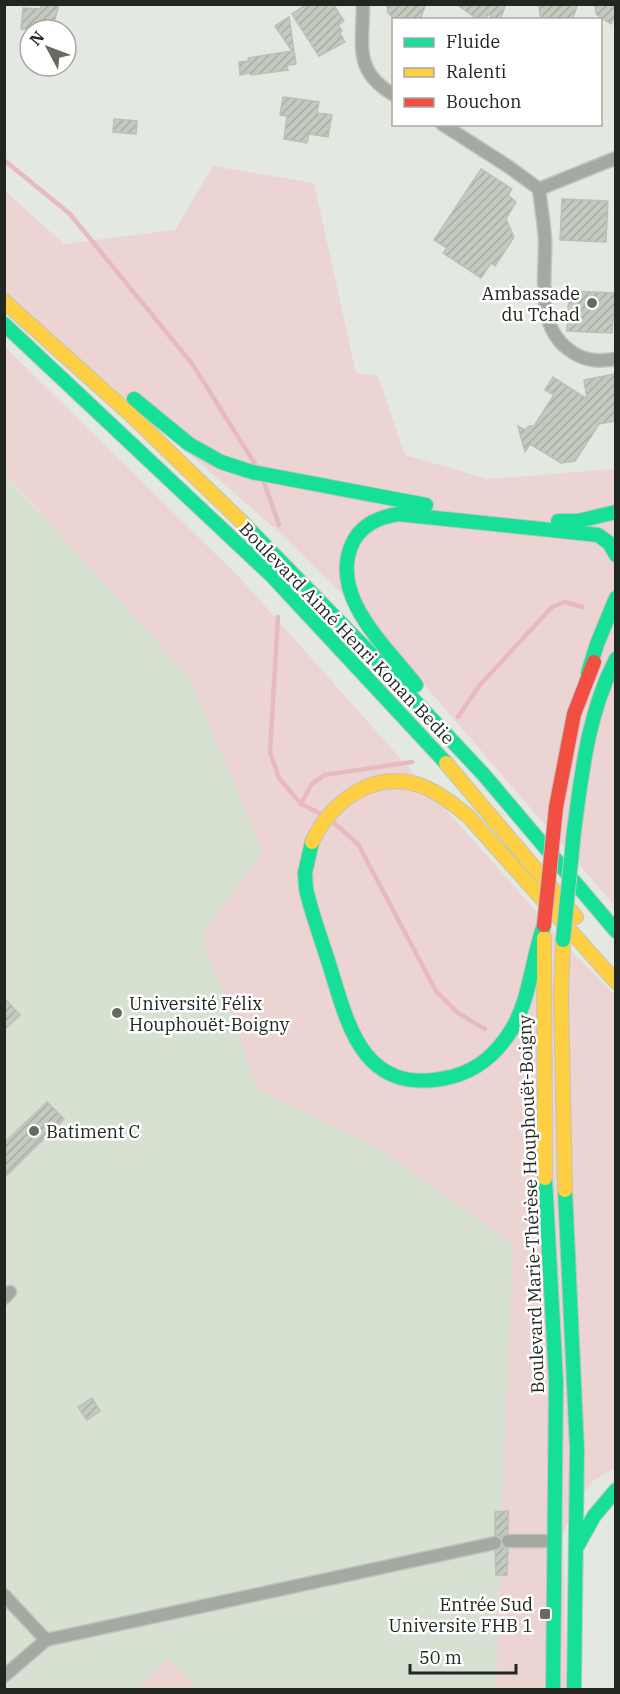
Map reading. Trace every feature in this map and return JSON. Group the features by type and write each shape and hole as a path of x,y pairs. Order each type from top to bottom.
{"main road":[{"name":"Boulevard Aimé Henri Konan Bedie","path":"4,301 88,373 283,561 485,777 615,931"},
{"name":"Boulevard Aimé Henri Konan Bedie","path":"4,324 272,576 303,608 462,780 615,964"},
{"path":"88,373 106,378 123,389 189,444 206,455 252,472 449,509 546,521 578,521 615,512"},
{"path":"485,777 361,616 350,593 347,579 346,559 351,546 368,525 379,518 398,514 598,535 609,543 615,555"},
{"path":"588,673 615,598"},
{"name":"Boulevard Marie-Thérèse Houphouët-Boigny","path":"553,1689 556,1381 544,1162 544,925 556,807 572,718 588,673 615,621"},
{"name":"Boulevard Marie-Thérèse Houphouët-Boigny","path":"574,1689 577,1449 565,1210 561,995 563,940 574,831 590,723 615,659"},
{"path":"544,925 522,1007 515,1024 486,1062 447,1080 422,1081 402,1078 383,1069 367,1056 355,1040 347,1023 309,899 305,875 312,841 328,817 349,796 365,787 392,781 420,786 447,797 469,818 615,982"},
{"path":"574,1555 586,1526 615,1490"}],"street":[{"path":"363,4 364,65 372,79 392,94"},
{"path":"445,126 509,166 539,189 545,238 544,294 546,314 552,333 581,359 602,362 615,359"},
{"path":"539,189 615,158"},
{"path":"4,1676 46,1640 502,1542 554,1541"},
{"path":"4,1595 46,1640"}],"shaded area":[{"path":"213,166 314,183 356,373 378,376 405,455 488,479 615,469 615,906 365,616 280,533 5,293 5,191 64,244 175,230"},
{"path":"5,347 240,578 575,955 615,995 615,1468 593,1481 575,1502 563,1536 567,1689 496,1689 500,1575 507,1575 508,1512 502,1512 513,1244 377,1147 259,1090 201,935 263,853 190,678 5,474"},
{"name":"Université Félix Houphouët-Boigny","path":"4,474 190,678 263,853 201,935 259,1090 377,1147 513,1244 502,1511 508,1511 507,1575 500,1575 496,1689 5,1689"},
{"path":"168,1659 198,1689 137,1689"}],"building":[{"path":"42,4 59,4 55,18 22,18 23,8 40,9"},
{"path":"307,4 333,4 344,21 338,25 345,42 319,56 292,14"},
{"path":"387,4 426,4 421,18 394,18 388,13"},
{"path":"456,4 506,4 501,18 493,18 488,14 486,18 476,18"},
{"path":"539,4 578,4 573,18 542,18 540,16"},
{"path":"595,4 615,4 615,16 611,24 596,14"},
{"path":"289,17 296,64 287,65 288,70 240,75 239,62 249,61 248,58 292,51 275,26"},
{"path":"283,97 319,102 317,113 332,115 328,137 309,134 307,143 284,139 287,116 280,115"},
{"path":"114,119 137,121 136,134 113,132"},
{"path":"481,169 512,189 508,195 516,202 506,219 514,237 495,266 491,263 481,278 443,253 447,248 434,240"},
{"path":"562,199 608,201 606,242 560,240"},
{"path":"569,291 615,293 612,333 567,331"},
{"path":"615,374 615,421 599,424 575,461 561,463 530,444 525,452 518,426 525,430 529,426 534,426 554,395 545,390 553,377 587,399 584,380"},
{"path":"4,998 20,1015 4,1030"},
{"name":"Batiment C","path":"47,1102 64,1119 4,1178 4,1143"},
{"path":"92,1398 100,1411 87,1420 78,1407"},
{"path":"508,1511 508,1533 501,1537 495,1535 495,1512"},
{"path":"502,1547 508,1549 507,1575 496,1575 495,1551"}],"waterway":[{"path":"4,160 70,214 193,365 255,464"},
{"path":"263,479 279,525"},
{"path":"458,717 479,686 552,607 565,602 582,607"},
{"path":"278,617 270,752 279,778 301,804 321,814"},
{"path":"301,804 311,785 324,775 412,762"},
{"path":"334,823 358,844 436,991 458,1013 485,1029"}],"traffic: fast":[{"path":"4,324 272,576 446,763"},
{"path":"134,399 189,444 221,462 252,472 426,505"},
{"path":"558,521 578,521 616,512"},
{"path":"416,685 364,619 354,601 348,581 347,562 353,542 361,530 372,522 398,514 598,535 609,543 616,555"},
{"path":"243,523 369,652 484,775 616,931"},
{"path":"588,673 616,598"},
{"path":"574,831 583,764 593,721 606,679 616,659"},
{"path":"563,940 574,831"},
{"path":"312,842 305,873 306,889 344,1011 363,1050 376,1065 393,1075 414,1080 453,1077 491,1056 512,1029 523,1005 544,925"},
{"path":"545,1178 556,1381 553,1690"},
{"path":"565,1190 577,1449 574,1690"},
{"path":"578,1545 594,1516 616,1490"}],"traffic: slow":[{"path":"4,301 130,414 243,523"},
{"path":"446,763 576,917"},
{"path":"312,842 331,813 343,801 372,785 405,782 429,789 469,817 616,982"},
{"path":"544,938 545,1178"},
{"path":"563,940 561,995 565,1190"}],"traffic: jam":[{"path":"556,807 574,714 594,662"},
{"path":"544,925 556,807"}],"place":[{"name":"Ambassade du Tchad","path":"592,303"},
{"name":"Université Félix Houphouët-Boigny","path":"117,1013"},
{"name":"Batiment C","path":"34,1131"},
{"name":"Entrée Sud Universite FHB 1","path":"545,1614"}]}
